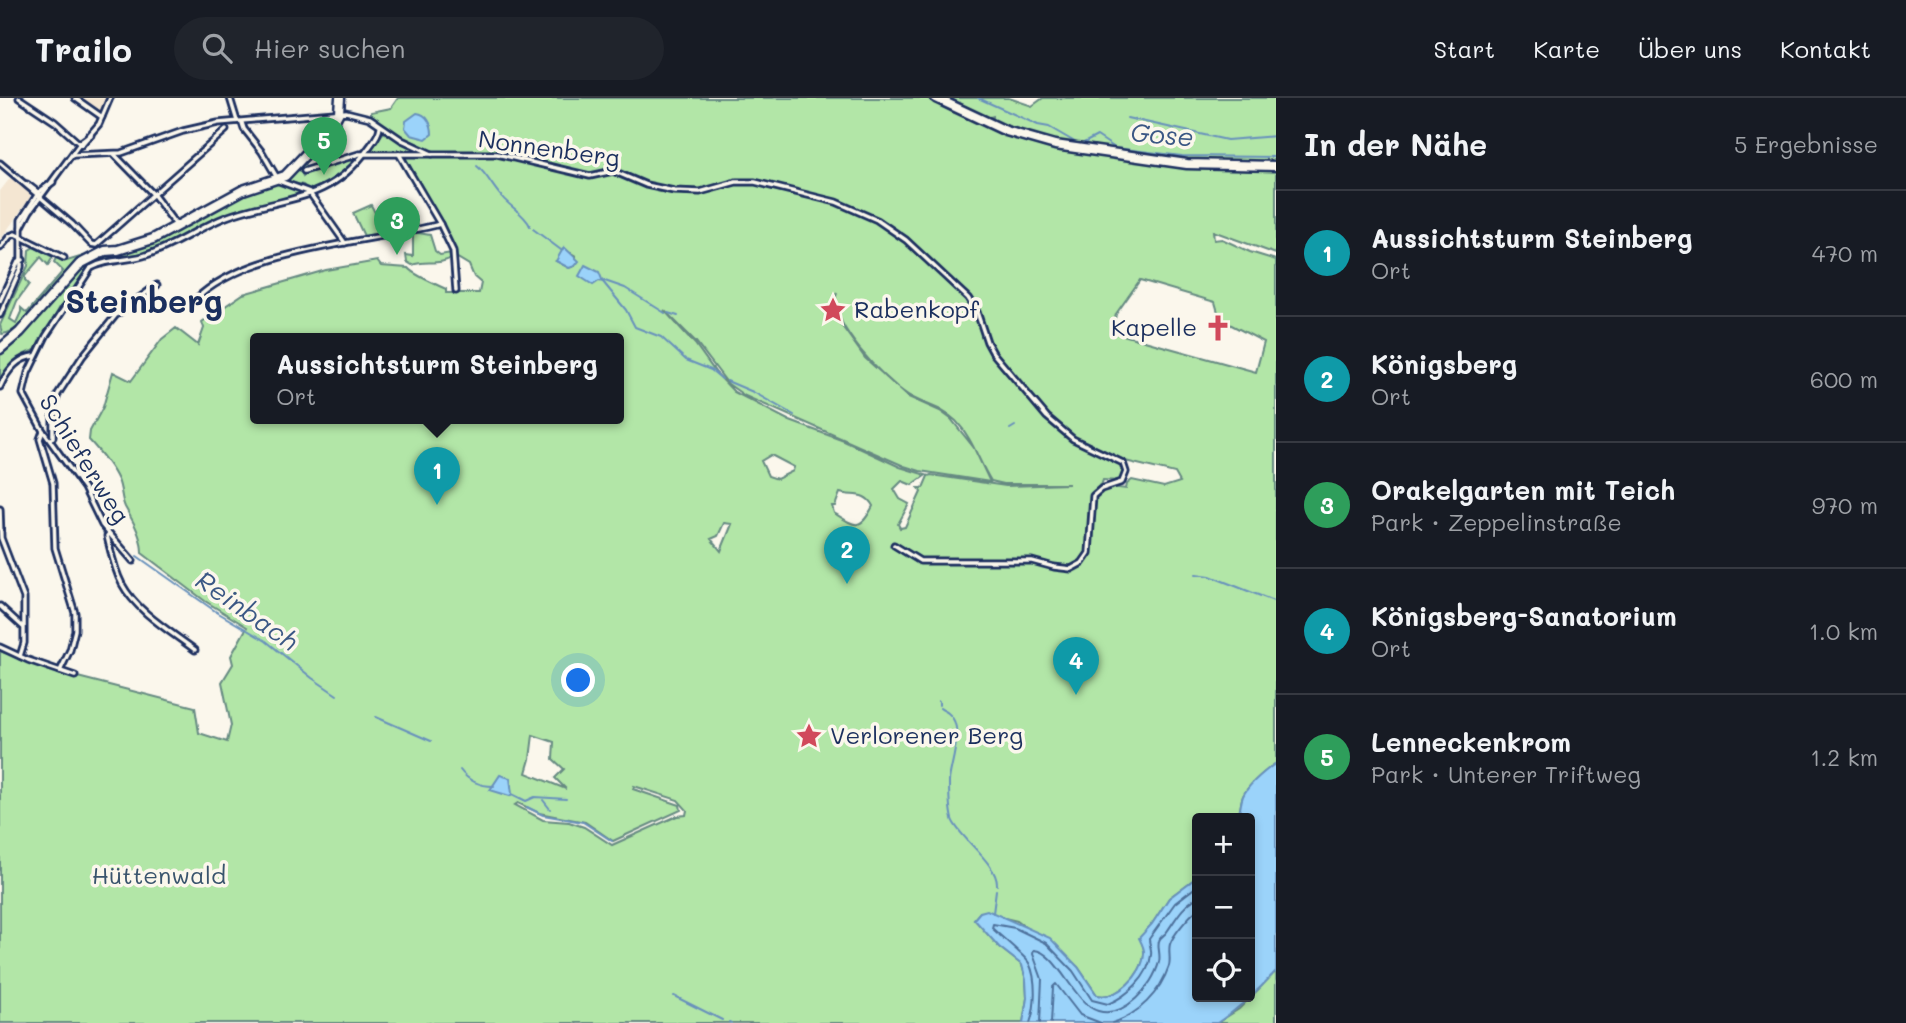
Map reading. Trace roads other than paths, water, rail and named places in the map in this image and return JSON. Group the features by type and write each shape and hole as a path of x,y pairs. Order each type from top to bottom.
{"main road":[{"path":"0,347 13,338 73,270 89,264 100,254 145,242 243,190 283,178 325,135 339,112 340,98"},
{"path":"936,98 1006,131 1055,145 1187,164 1276,166"},
{"path":"0,337 13,338"}],"street":[{"path":"19,98 55,122 88,154"},
{"path":"75,98 102,117"},
{"path":"0,315 23,260 21,228 39,195 53,182 82,141 91,135 110,98"},
{"path":"230,98 239,122 278,179 287,185 306,189 345,243"},
{"name":"Nonnenberg","path":"74,155 114,154 191,129 339,112 362,115 434,155 497,154 590,176 613,172 646,185 690,192 708,191 736,182 755,182 836,202 877,220 928,259 973,305 993,352 1047,417 1073,439 1125,466 1122,482 1101,488 1094,496 1089,553 1082,563 1071,569 1032,561 920,561 894,545"},
{"path":"89,264 152,253 227,217 311,195 338,180 360,160 379,133 380,127"},
{"path":"0,163 91,244 96,245 226,130"},
{"path":"114,154 153,194 177,226"},
{"path":"303,171 359,154 434,155"},
{"path":"399,154 440,224 455,256 456,291"},
{"path":"195,300 218,282 257,265 295,254 440,224"},
{"path":"0,248 12,234 20,235 64,258"},
{"path":"23,250 27,244 34,242"},
{"path":"0,301 18,262 23,260"},
{"name":"Schieferweg","path":"89,264 35,356 23,394 43,431 85,488 97,516 133,561"},
{"path":"50,440 53,437 53,411 58,394 82,356 116,315 157,285"},
{"path":"0,387 13,366 24,358 35,356"},
{"path":"43,431 40,439 53,483 55,548 75,613 72,640 60,671"},
{"path":"0,509 1,538 24,598 24,643 20,656"},
{"path":"109,534 114,565 127,592 153,619 195,650"},
{"path":"0,606 23,627"},
{"path":"0,647 75,676"}],"water":[{"path":"417,113 424,115 430,123 432,134 426,139 411,135 405,128 406,121"},
{"path":"564,247 579,261 575,266 569,268 556,261"},
{"path":"585,265 599,272 603,282 599,281 593,285 579,276"},
{"path":"1276,763 1276,971 1255,992 1255,813 1239,813 1242,799 1258,778"},
{"path":"500,775 510,778 510,796 490,790"},
{"path":"1192,881 1192,1002 1244,1002 1217,1023 1023,1023 1027,998 1022,965 999,947 974,919 980,912 987,910 1050,938 1078,967 1097,995 1105,996 1120,990 1134,978 1143,962 1144,954 1139,938 1169,898"}],"waterway":[{"name":"Gose","path":"978,98 1038,125 1049,127 1080,145 1097,136 1115,148 1182,156 1276,157"},
{"path":"1127,118 1227,140 1276,136"},
{"path":"477,166 505,201 525,218 530,226"},
{"path":"533,229 561,250"},
{"path":"602,280 625,288 665,313"},
{"path":"603,282 626,310 635,327 661,337 686,360 711,370 722,379"},
{"path":"668,313 678,316"},
{"path":"727,381 794,415"},
{"path":"1010,429 1015,426"},
{"name":"Reinbach","path":"137,556 215,611 266,641 337,695"},
{"path":"1196,574 1210,576 1276,602"},
{"path":"940,708 953,719 956,727 956,746 949,781 952,819 955,826 985,859 996,877 997,885"},
{"name":"Reinbach","path":"376,717 431,741"},
{"name":"Reinbach","path":"460,770 475,782 494,786"},
{"name":"Reinbach","path":"512,794 526,801 535,797 566,799"},
{"path":"543,800 550,809"},
{"path":"527,807 543,815 583,822 612,841"},
{"path":"993,913 996,890"},
{"path":"674,996 722,1020"}],"place":[{"name":"Lenneckenkrom","path":"324,175"},
{"name":"Orakelgarten mit Teich","path":"397,255"},
{"name":"Rabenkopf","path":"833,310"},
{"name":"Kapelle","path":"1218,328"},
{"name":"Aussichtsturm Steinberg","path":"437,505"},
{"name":"Königsberg","path":"847,584"},
{"name":"Königsberg-Sanatorium","path":"1076,695"},
{"name":"Verlorener Berg","path":"809,736"}],"district":[{"name":"Steinberg","path":"144,302"}],"park label":[{"name":"Hüttenwald","path":"159,876"}]}
